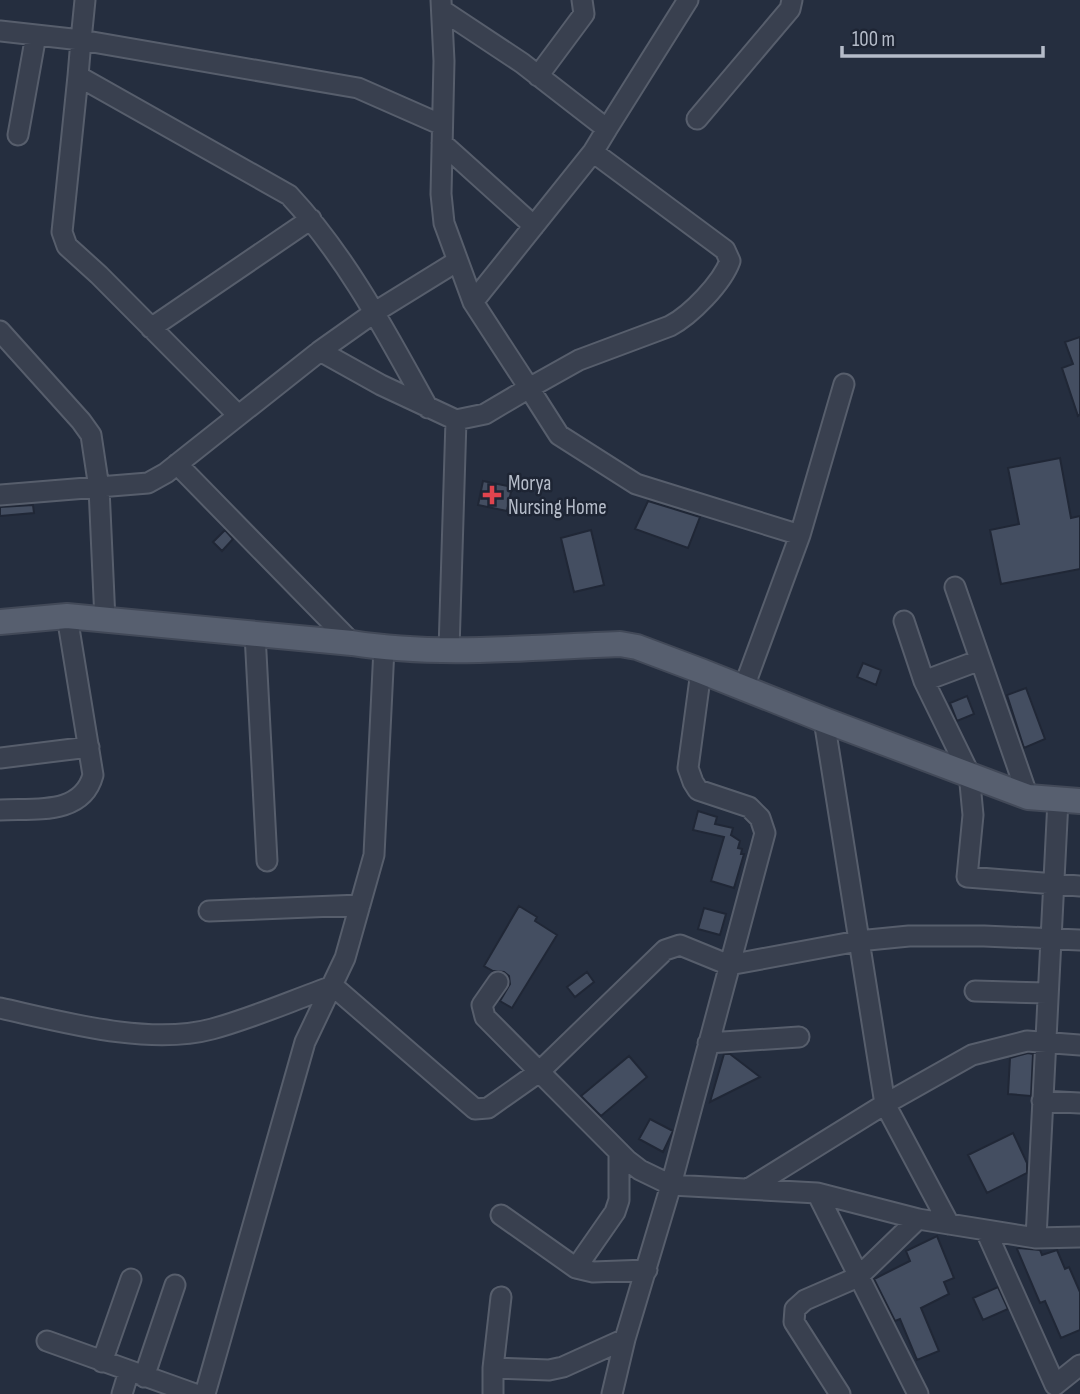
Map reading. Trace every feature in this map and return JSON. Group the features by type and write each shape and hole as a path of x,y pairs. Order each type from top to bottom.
{"main road":[{"path":"0,621 67,617 384,648 449,650 620,644 636,647 744,687 1028,797 1069,801"}],"street":[{"path":"85,0 62,232 67,246 237,415"},
{"path":"538,76 584,13 582,0"},
{"path":"473,302 593,152 688,0"},
{"path":"697,119 790,9 792,0"},
{"path":"442,5 607,129"},
{"path":"442,5 441,194 444,223 456,262 473,302 559,435 636,484 800,535"},
{"path":"0,31 81,40 358,88 442,134 534,226"},
{"path":"18,135 36,35"},
{"path":"78,76 289,195 311,219 375,312 428,408"},
{"path":"320,351 456,420 485,414 579,360 683,319 725,273 730,261 725,250 593,152"},
{"path":"151,328 311,219"},
{"path":"0,495 148,483 177,464 320,351 375,312 456,262"},
{"path":"0,331 81,421 90,435 99,488 105,620"},
{"path":"744,687 800,535 844,384"},
{"path":"449,650 456,420"},
{"path":"177,464 352,643"},
{"path":"955,587 1028,797"},
{"path":"0,810 62,806 85,799 90,786 93,775 67,617"},
{"path":"904,621 924,681 969,773 973,815 968,877 1080,886"},
{"path":"255,634 267,861"},
{"path":"205,1394 305,1041 345,958 374,855 384,648"},
{"path":"924,681 980,660"},
{"path":"612,1394 765,834 760,818 749,807 698,790 693,782 688,768 701,671"},
{"path":"824,720 885,1104 949,1224"},
{"path":"0,758 89,747"},
{"path":"1035,1238 1052,884 1069,801"},
{"path":"209,911 360,905"},
{"path":"333,986 475,1109 488,1108 539,1072 665,950 680,945 729,965 858,942 909,936 1080,940"},
{"path":"498,982 482,1006 485,1017 619,1152 640,1170 671,1185 817,1192 919,1219 986,1231 1035,1238 1080,1237"},
{"path":"0,1008 90,1027 171,1034 210,1030 333,986"},
{"path":"975,990 1047,993"},
{"path":"708,1043 799,1037"},
{"path":"748,1189 885,1104 972,1055 1027,1041 1080,1045"},
{"path":"1042,1101 1080,1103"},
{"path":"576,1268 615,1212 619,1200 619,1152"},
{"path":"817,1192 918,1394"},
{"path":"501,1215 576,1268 593,1272 647,1270"},
{"path":"840,1394 794,1322 795,1309 805,1300 858,1276 919,1219"},
{"path":"986,1231 1051,1391 1080,1365"},
{"path":"102,1362 131,1279"},
{"path":"122,1394 137,1374 175,1285"},
{"path":"493,1394 493,1368 501,1297"},
{"path":"493,1368 549,1370 563,1367 625,1339"},
{"path":"47,1341 195,1394"}],"building":[{"path":"1080,337 1078,416 1062,368 1073,364 1065,342"},
{"path":"1060,458 1071,518 1080,516 1080,569 1001,584 990,530 1019,524 1008,468"},
{"path":"483,481 512,487 507,511 478,505"},
{"path":"648,501 700,517 688,548 635,529"},
{"path":"33,505 34,513 0,516 0,507"},
{"path":"225,530 233,539 222,551 213,542"},
{"path":"591,530 604,585 574,592 561,538"},
{"path":"863,663 881,670 876,685 857,677"},
{"path":"1026,688 1045,739 1024,748 1007,695"},
{"path":"967,696 974,714 957,721 950,703"},
{"path":"698,811 717,817 715,824 733,828 731,835 740,841 738,848 742,849 741,854 744,854 734,888 711,881 724,837 693,830"},
{"path":"519,906 537,917 535,921 557,935 512,1008 500,1001 510,984 509,976 484,966"},
{"path":"704,908 726,914 720,935 698,929"},
{"path":"587,972 594,982 575,997 567,987"},
{"path":"724,1054 730,1054 760,1077 710,1102"},
{"path":"1033,1054 1031,1096 1008,1094 1010,1058"},
{"path":"629,1056 647,1077 601,1116 581,1096"},
{"path":"650,1119 673,1131 663,1152 639,1139"},
{"path":"1013,1133 1027,1163 1027,1173 987,1193 968,1155"},
{"path":"937,1236 954,1278 944,1282 949,1294 921,1308 939,1351 917,1360 900,1319 895,1321 874,1279 910,1261 906,1251"},
{"path":"1017,1249 1040,1250 1042,1255 1057,1250 1065,1269 1069,1267 1080,1292 1080,1330 1061,1338 1045,1301 1040,1303"},
{"path":"998,1287 1008,1309 983,1320 973,1298"}],"place":[{"name":"Morya Nursing Home","path":"492,495"}]}
